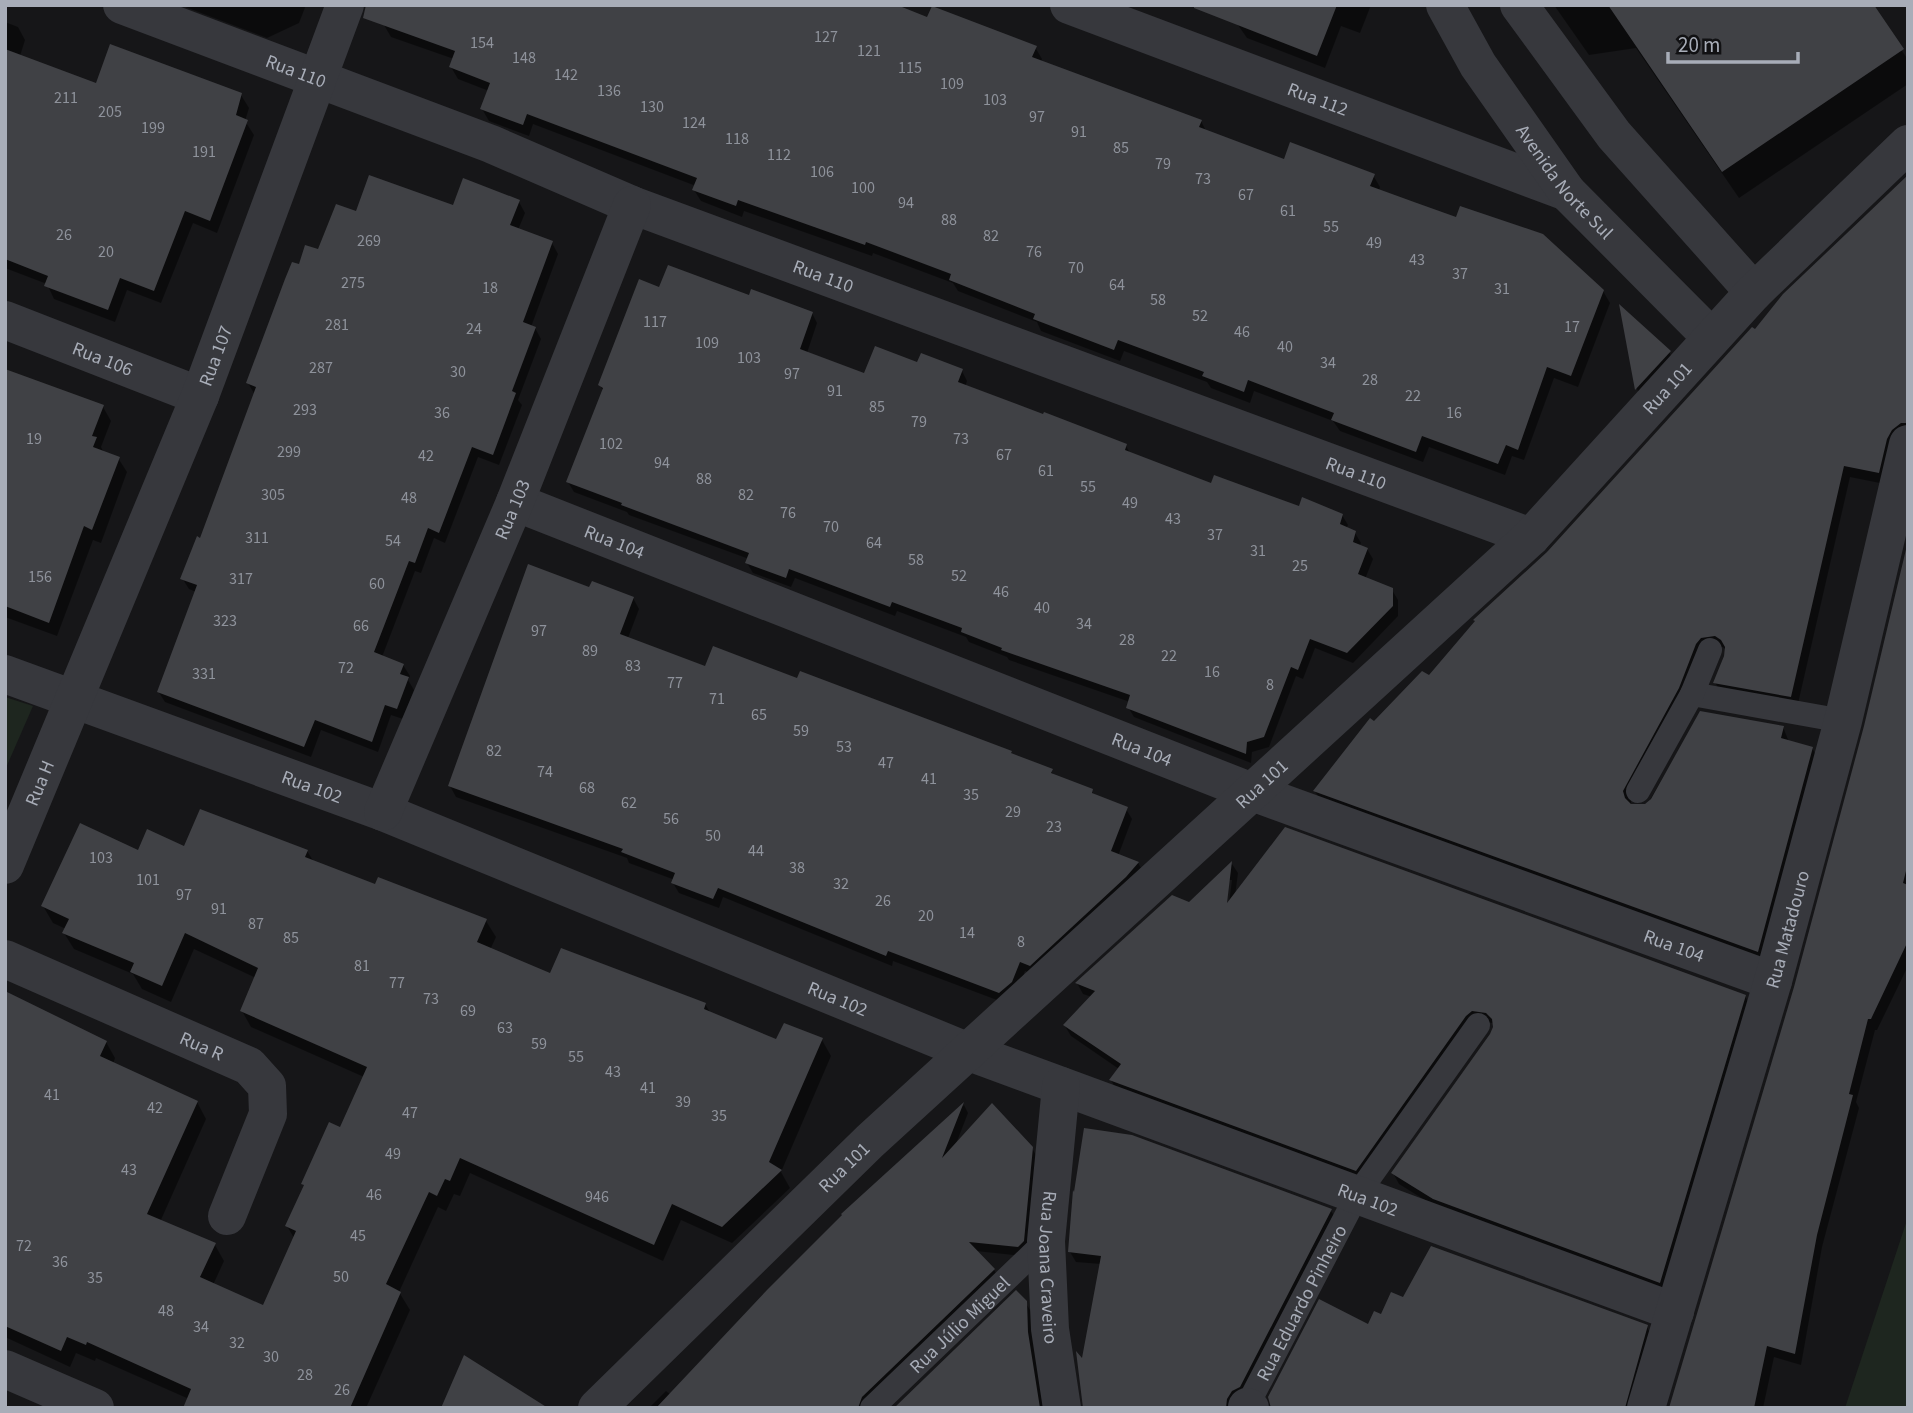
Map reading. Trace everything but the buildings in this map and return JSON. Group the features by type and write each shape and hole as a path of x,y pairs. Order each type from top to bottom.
{"street":[{"name":"Rua 110","path":"122,5 491,144 632,205 1531,537"},
{"name":"Rua 107","path":"74,699 200,396 345,5"},
{"name":"Rua 112","path":"1069,5 1567,192"},
{"name":"Avenida Norte Sul","path":"1445,5 1478,65 1567,192 1711,337"},
{"path":"1519,5 1614,135 1754,292"},
{"name":"Rua 101","path":"597,1408 870,1141 1531,537 1754,292 1908,144"},
{"name":"Rua 103","path":"383,812 515,502 632,205"},
{"name":"Rua 106","path":"5,320 200,396"},
{"name":"Rua Matadouro","path":"1646,1408 1773,981 1843,721 1908,444"},
{"name":"Rua 104","path":"515,502 1252,792 1773,981"},
{"name":"Rua 102","path":"5,674 383,812 969,1052 1675,1312"},
{"name":"Rua H","path":"5,865 74,699"},
{"name":"Rua R","path":"5,959 249,1066 267,1086 268,1114 227,1216"},
{"name":"Rua Joana Craveiro","path":"1061,1086 1046,1241 1051,1329 1062,1408"},
{"path":"5,1369 95,1408"}],"lane":[{"path":"1638,791 1692,694 1710,650"},
{"path":"1692,694 1843,721"},
{"name":"Rua Eduardo Pinheiro","path":"1248,1407 1357,1195 1478,1025"},
{"name":"Rua Júlio Miguel","path":"872,1408 1046,1241"}],"shaded area":[{"path":"5,697 33,706 5,770"},
{"path":"1908,1217 1908,1408 1845,1408"}]}
